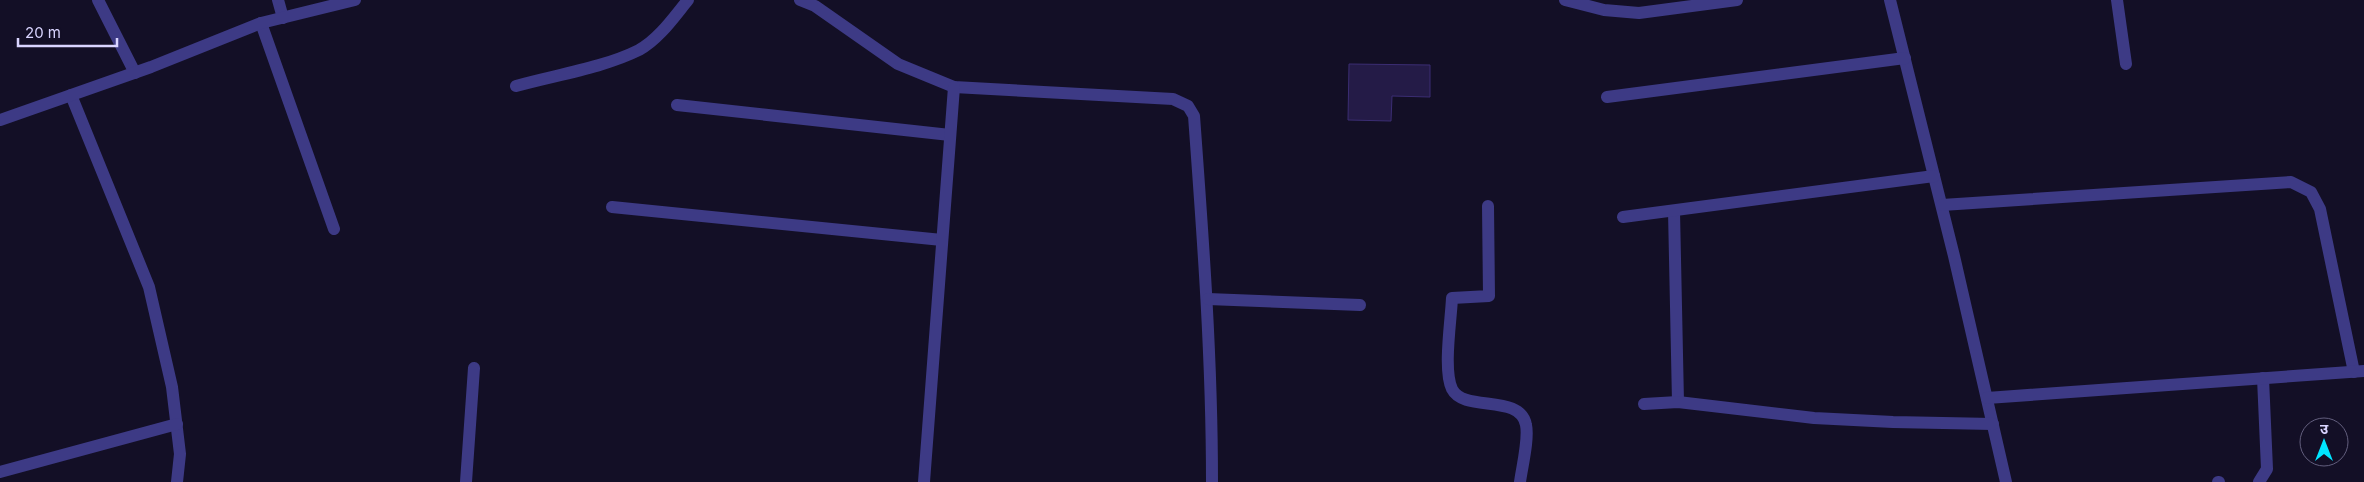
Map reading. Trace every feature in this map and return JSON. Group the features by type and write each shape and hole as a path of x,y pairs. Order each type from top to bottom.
{"street":[{"path":"98,0 135,73"},
{"path":"278,0 282,18"},
{"path":"0,120 135,73 262,23 355,0"},
{"path":"516,86 607,62 640,49 663,30 688,0"},
{"path":"800,0 815,6 898,64 954,87 1173,99 1188,106 1194,116 1208,299 1212,391 1212,482"},
{"path":"1565,0 1604,10 1639,13 1737,0"},
{"path":"1890,0 1942,205 2006,482"},
{"path":"2118,0 2126,64"},
{"path":"262,23 334,229"},
{"path":"1607,97 1905,58"},
{"path":"924,482 954,87"},
{"path":"71,95 149,287 172,387 180,454 177,482"},
{"path":"677,105 950,135"},
{"path":"1623,217 1934,176"},
{"path":"1942,205 2291,182 2310,192 2320,209 2359,372 1986,398"},
{"path":"1488,206 1489,296 1452,298 1448,377 1453,391 1465,398 1514,409 1523,415 1527,427 1520,482"},
{"path":"612,208 942,240"},
{"path":"1674,211 1678,402"},
{"path":"1208,299 1360,305"},
{"path":"466,482 474,368"},
{"path":"2259,482 2267,469 2263,378"},
{"path":"1644,404 1678,402 1814,418 1993,424"},
{"path":"0,472 177,424"}],"building":[{"path":"1349,64 1430,65 1430,97 1392,96 1391,121 1348,120"}]}
